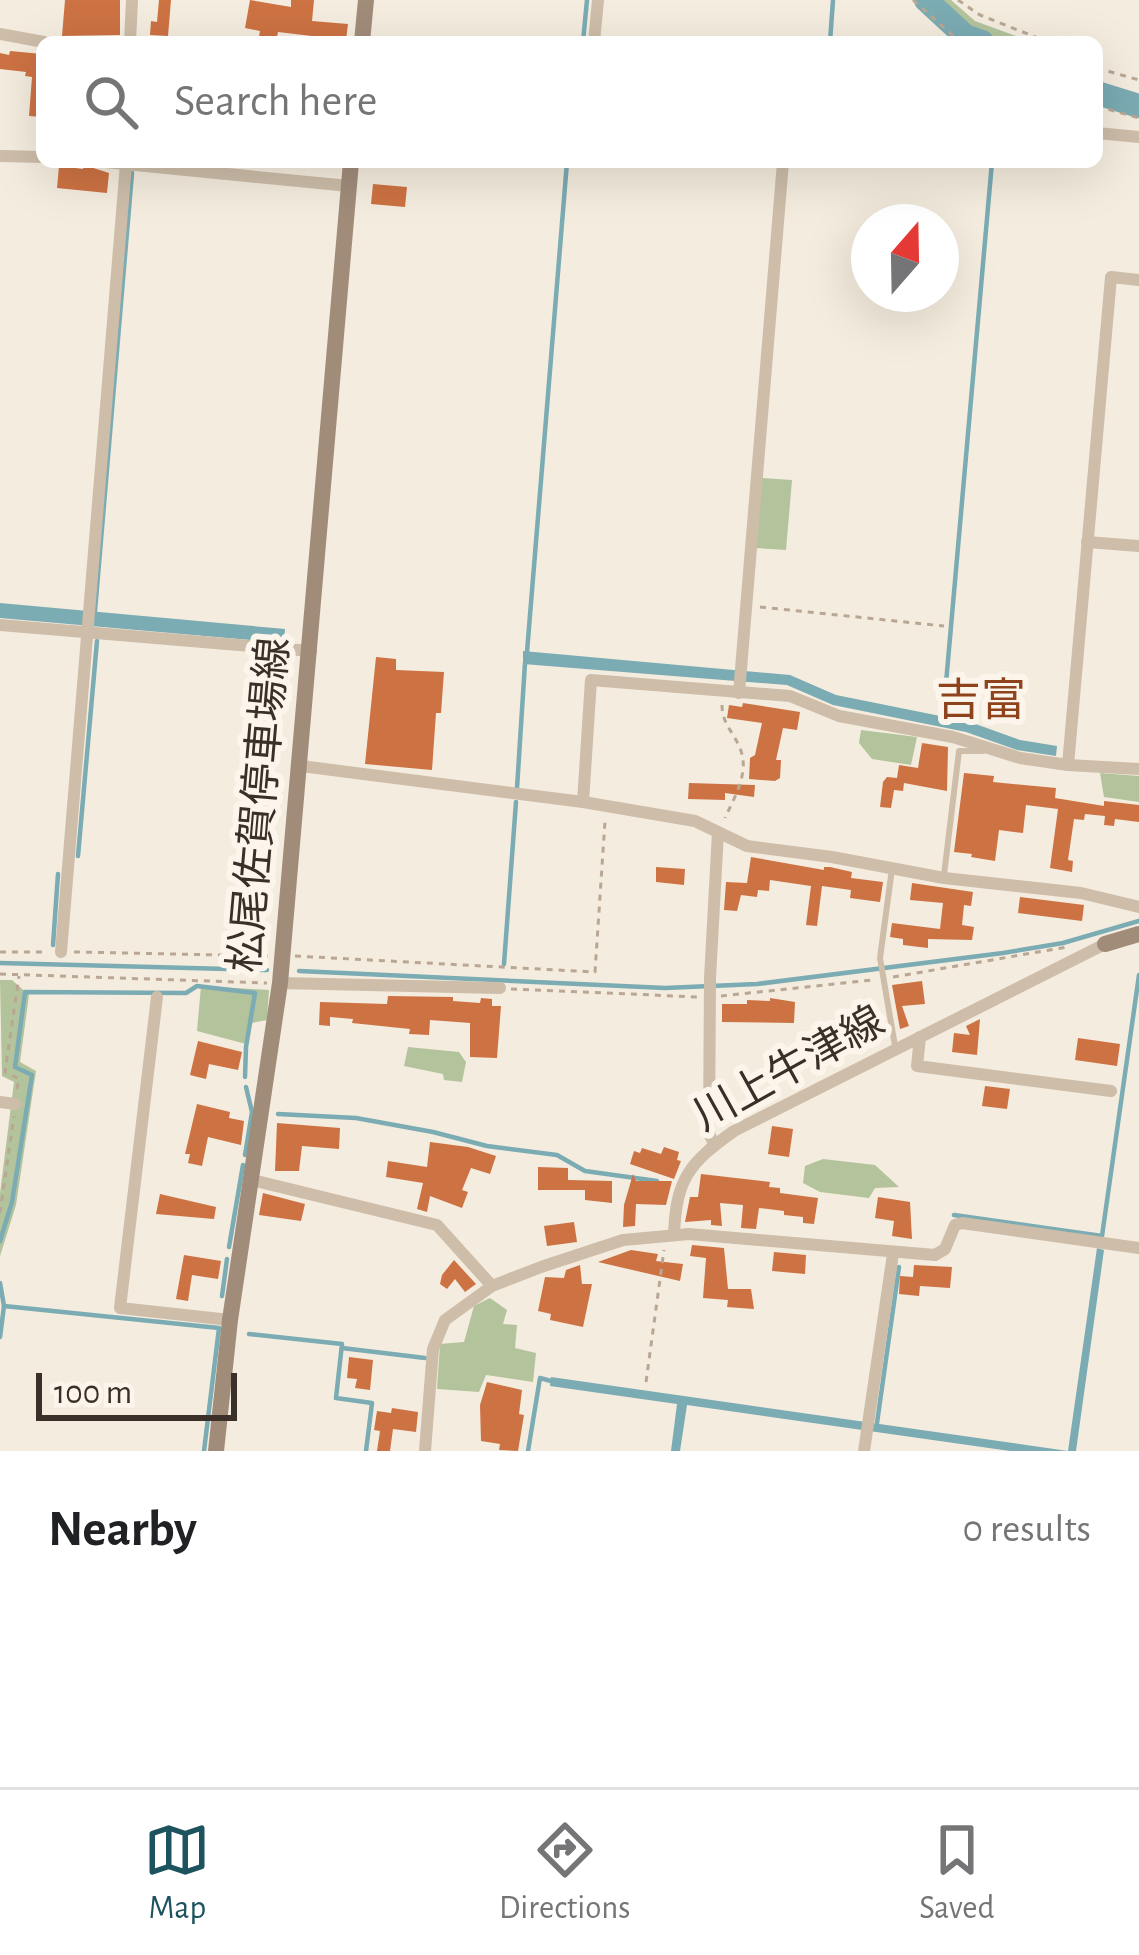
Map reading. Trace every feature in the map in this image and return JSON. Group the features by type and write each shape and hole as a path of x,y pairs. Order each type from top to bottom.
{"main road":[{"path":"363,36 366,0"},
{"name":"松尾佐賀停車場線","path":"216,1451 230,1320 284,952 350,168"},
{"name":"川上牛津線","path":"1105,944 1139,934"}],"street":[{"path":"130,36 132,0"},
{"path":"595,36 598,0"},
{"path":"0,34 36,41"},
{"path":"1103,134 1139,137"},
{"path":"0,156 36,157"},
{"path":"61,952 126,168"},
{"path":"167,168 349,186"},
{"path":"739,689 782,168"},
{"path":"1068,765 1111,277 1139,280"},
{"path":"1087,542 1139,547"},
{"path":"0,625 311,651"},
{"path":"583,802 591,680 790,696 838,716 953,737 998,751 1068,765 1139,769"},
{"path":"302,766 583,802 695,821 747,846 944,878 1081,893 1139,907"},
{"path":"715,1145 709,1134 710,978 718,832"},
{"name":"川上牛津線","path":"670,1236 679,1187 689,1168 715,1145 754,1120 1105,944"},
{"path":"280,983 500,988"},
{"path":"158,997 120,1308 230,1320"},
{"path":"920,1037 917,1066 1111,1091"},
{"path":"0,1102 15,1104"},
{"path":"251,1180 436,1225 492,1286"},
{"path":"425,1451 437,1334 461,1305 492,1286 602,1245 670,1236 941,1254 955,1225 962,1223 1139,1248"},
{"path":"864,1451 893,1254"}],"lane":[{"path":"944,878 959,752 998,751"},
{"path":"892,868 880,958 896,1049"}],"path":[{"path":"913,0 953,36"},
{"path":"958,0 980,15 1033,36"},
{"path":"1103,70 1139,80"},
{"path":"1103,108 1139,118"},
{"path":"746,605 944,626"},
{"path":"718,832 742,780 742,752 722,720 722,692"},
{"path":"0,952 256,958 284,952 303,959 595,972 606,806"},
{"path":"500,988 710,997 882,979 1085,943 1105,944"},
{"path":"0,974 280,983"},
{"path":"646,1382 670,1236"}],"green space":[{"path":"934,0 951,0 975,21 1016,36 988,36 957,20"},
{"path":"762,478 792,480 786,550 756,548"},
{"path":"861,730 917,737 911,765 872,759 859,743"},
{"path":"1100,773 1139,776 1139,802 1104,797"},
{"path":"0,980 12,980 29,995 20,1062 36,1071 16,1205 0,1256 0,1193 14,1082 2,1076"},
{"path":"201,986 269,990 267,1020 252,1023 246,1044 197,1031"},
{"path":"408,1047 459,1052 466,1062 462,1082 404,1066"},
{"path":"823,1159 875,1165 899,1187 875,1188 869,1198 820,1192 803,1183 805,1166"},
{"path":"490,1298 507,1310 503,1324 517,1325 515,1348 536,1353 533,1382 486,1375 479,1392 437,1389 440,1344 464,1342 474,1306"}],"water":[{"path":"0,603 285,629 284,643 0,618"},
{"path":"523,651 790,675 836,695 970,722 1020,740 1057,746 1056,756 833,705 787,685 523,664"},
{"path":"1097,1248 1104,1250 1076,1451 1068,1451"},
{"path":"551,1377 1068,1451 1010,1451 687,1405 680,1451 671,1451 677,1404 550,1386"}],"building":[{"path":"65,0 120,0 120,35 62,36"},
{"path":"159,0 171,0 168,36 150,35"},
{"path":"250,0 291,7 291,0 314,0 312,21 348,24 346,36 278,32 277,36 259,36 260,31 245,28"},
{"path":"10,51 36,53 36,117 29,116 32,77 0,69 0,53 9,55"},
{"path":"59,168 109,173 107,193 57,188"},
{"path":"373,184 407,187 405,207 371,204"},
{"path":"376,657 396,659 396,670 444,672 432,770 365,764"},
{"path":"743,703 800,712 797,730 783,728 776,760 781,760 780,778 775,781 749,779 750,758 755,755 762,723 727,718 729,705 742,707"},
{"path":"922,743 948,747 947,791 904,783 903,791 894,790 891,808 880,807 883,782 887,777 897,778 899,765 918,768"},
{"path":"964,773 994,776 993,782 1056,788 1055,798 1104,806 1104,801 1139,805 1139,822 1115,819 1114,826 1104,825 1105,816 1085,814 1084,820 1074,819 1068,860 1073,861 1072,872 1050,868 1058,809 1026,805 1023,833 999,830 995,861 971,857 954,852"},
{"path":"689,783 755,785 754,797 725,793 725,800 688,799"},
{"path":"751,857 824,870 830,867 852,872 851,878 883,882 880,902 850,898 851,890 822,886 817,926 806,925 811,886 770,880 769,891 758,890 757,897 741,895 737,911 724,910 726,882 747,883"},
{"path":"656,867 685,869 684,885 656,882"},
{"path":"912,883 973,892 971,906 964,905 962,925 974,927 972,940 928,939 928,948 903,945 903,939 890,937 892,923 940,929 943,903 910,900"},
{"path":"1020,897 1084,905 1082,921 1018,913"},
{"path":"922,981 925,1004 902,1006 909,1026 900,1029 892,985"},
{"path":"388,996 453,997 453,1001 480,1003 481,998 492,999 492,1006 501,1006 497,1058 470,1057 470,1023 430,1020 429,1035 352,1023 353,1019 330,1017 330,1026 319,1025 320,1002 387,1004"},
{"path":"770,998 795,1002 794,1023 722,1022 722,1004"},
{"path":"980,1019 977,1055 952,1052 954,1033 970,1035 966,1026"},
{"path":"1078,1038 1120,1044 1117,1066 1075,1060"},
{"path":"198,1041 242,1052 238,1070 209,1064 206,1079 190,1075"},
{"path":"985,1086 1010,1089 1007,1109 982,1106"},
{"path":"197,1104 230,1112 229,1118 244,1121 241,1145 208,1137 202,1166 188,1163 190,1154 185,1154"},
{"path":"277,1123 340,1128 339,1149 302,1146 299,1171 275,1171"},
{"path":"772,1126 793,1129 789,1157 768,1154"},
{"path":"430,1142 496,1156 490,1174 471,1168 462,1190 468,1192 462,1208 430,1196 427,1212 417,1209 423,1183 386,1177 388,1161 427,1167"},
{"path":"664,1147 679,1152 677,1160 681,1161 674,1179 630,1164 634,1151 640,1153 642,1148 661,1154"},
{"path":"538,1167 568,1168 568,1180 612,1181 612,1203 585,1200 585,1190 538,1190"},
{"path":"633,1174 636,1181 672,1181 666,1205 636,1204 635,1226 623,1227 624,1205"},
{"path":"701,1174 770,1182 769,1187 780,1188 780,1193 818,1198 814,1224 784,1215 784,1211 759,1208 756,1229 741,1228 743,1205 720,1203 722,1226 711,1225 711,1220 685,1222 690,1197 698,1197"},
{"path":"263,1193 305,1204 301,1221 259,1215"},
{"path":"160,1194 216,1207 214,1219 156,1214"},
{"path":"878,1197 910,1202 912,1239 892,1236 894,1221 875,1218"},
{"path":"574,1222 577,1242 547,1246 544,1226"},
{"path":"692,1245 724,1248 728,1289 751,1289 754,1309 727,1307 728,1300 703,1298 706,1258 690,1256"},
{"path":"631,1250 658,1254 656,1261 683,1264 680,1281 598,1262"},
{"path":"774,1252 806,1255 805,1274 772,1271"},
{"path":"184,1255 221,1261 218,1279 192,1275 188,1301 176,1299"},
{"path":"454,1260 476,1284 465,1292 455,1279 447,1289 440,1284"},
{"path":"580,1265 582,1284 592,1284 583,1327 550,1320 551,1314 538,1311 545,1277 564,1278 566,1270"},
{"path":"914,1265 952,1267 950,1288 920,1286 919,1296 899,1294 900,1276 913,1277"},
{"path":"349,1357 373,1360 370,1390 355,1388 357,1379 347,1378"},
{"path":"487,1382 522,1390 519,1414 524,1415 518,1451 499,1450 500,1444 481,1441 480,1405"},
{"path":"392,1408 418,1412 416,1432 393,1429 390,1451 377,1451 377,1411 391,1413"}],"waterway":[{"path":"584,36 587,0"},
{"path":"830,36 833,0"},
{"path":"926,0 965,36"},
{"path":"1103,95 1139,106"},
{"path":"527,652 567,168"},
{"path":"943,717 991,168"},
{"path":"95,611 132,173"},
{"path":"78,856 97,641"},
{"path":"517,788 525,663"},
{"path":"504,964 516,802"},
{"path":"53,945 58,874"},
{"path":"299,971 665,988 757,984 1003,953 1063,943 1139,921"},
{"path":"0,963 267,970"},
{"path":"954,1215 1102,1236 1139,975"},
{"path":"0,1241 12,1202 32,1075 15,1067 25,992 186,993 197,986 255,993 245,1077"},
{"path":"245,1155 252,1112 246,1087"},
{"path":"278,1114 356,1118 487,1146 557,1155 585,1171 657,1181"},
{"path":"229,1247 243,1165"},
{"path":"222,1296 227,1259"},
{"path":"877,1423 899,1267"},
{"path":"0,1283 4,1306 219,1328 204,1451"},
{"path":"0,1337 4,1306"},
{"path":"249,1334 342,1344 336,1398 372,1403 366,1451"},
{"path":"342,1348 425,1358"},
{"path":"528,1451 540,1378 551,1381"}],"district":[{"name":"吉富","path":"981,701"}]}
